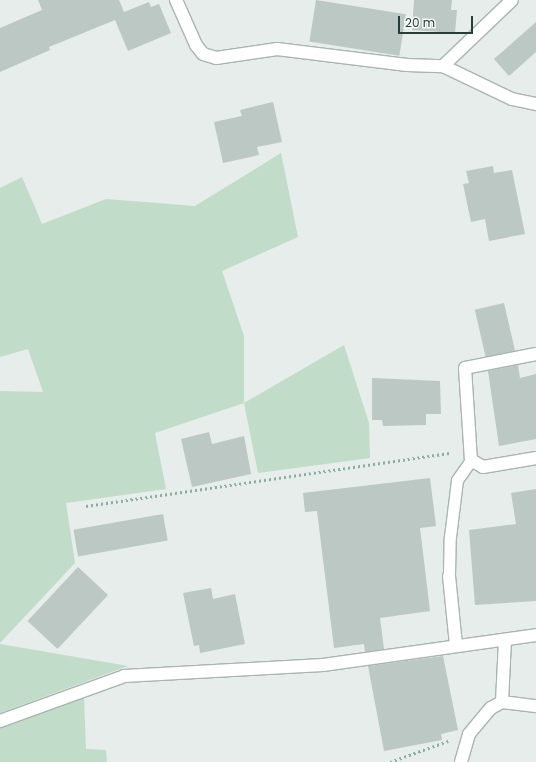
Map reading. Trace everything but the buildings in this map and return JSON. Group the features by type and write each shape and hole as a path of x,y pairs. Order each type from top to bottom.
{"street":[{"path":"176,0 196,45 203,54 216,58 277,49 407,65 443,66 512,99 536,104"},
{"path":"443,66 512,0"},
{"path":"536,354 465,368 471,455 483,467 536,458"},
{"path":"449,576 456,645"},
{"path":"0,721 124,676 323,665 456,645 536,636"},
{"path":"502,702 506,640"},
{"path":"461,762 469,734 491,708 502,702 536,706"}],"lane":[{"path":"449,576 450,538 457,480 471,455"}],"path":[{"path":"86,506 471,455"},
{"path":"390,762 469,734"}],"green space":[{"path":"281,153 298,237 222,271 244,336 244,403 155,433 166,489 66,503 75,563 0,643 0,391 43,392 28,349 0,357 0,188 22,177 42,224 106,199 195,206"},
{"path":"344,345 369,423 370,458 258,473 244,403"},
{"path":"0,644 128,666 0,713"},
{"path":"84,696 86,749 106,750 107,762 0,762 0,727"}]}
